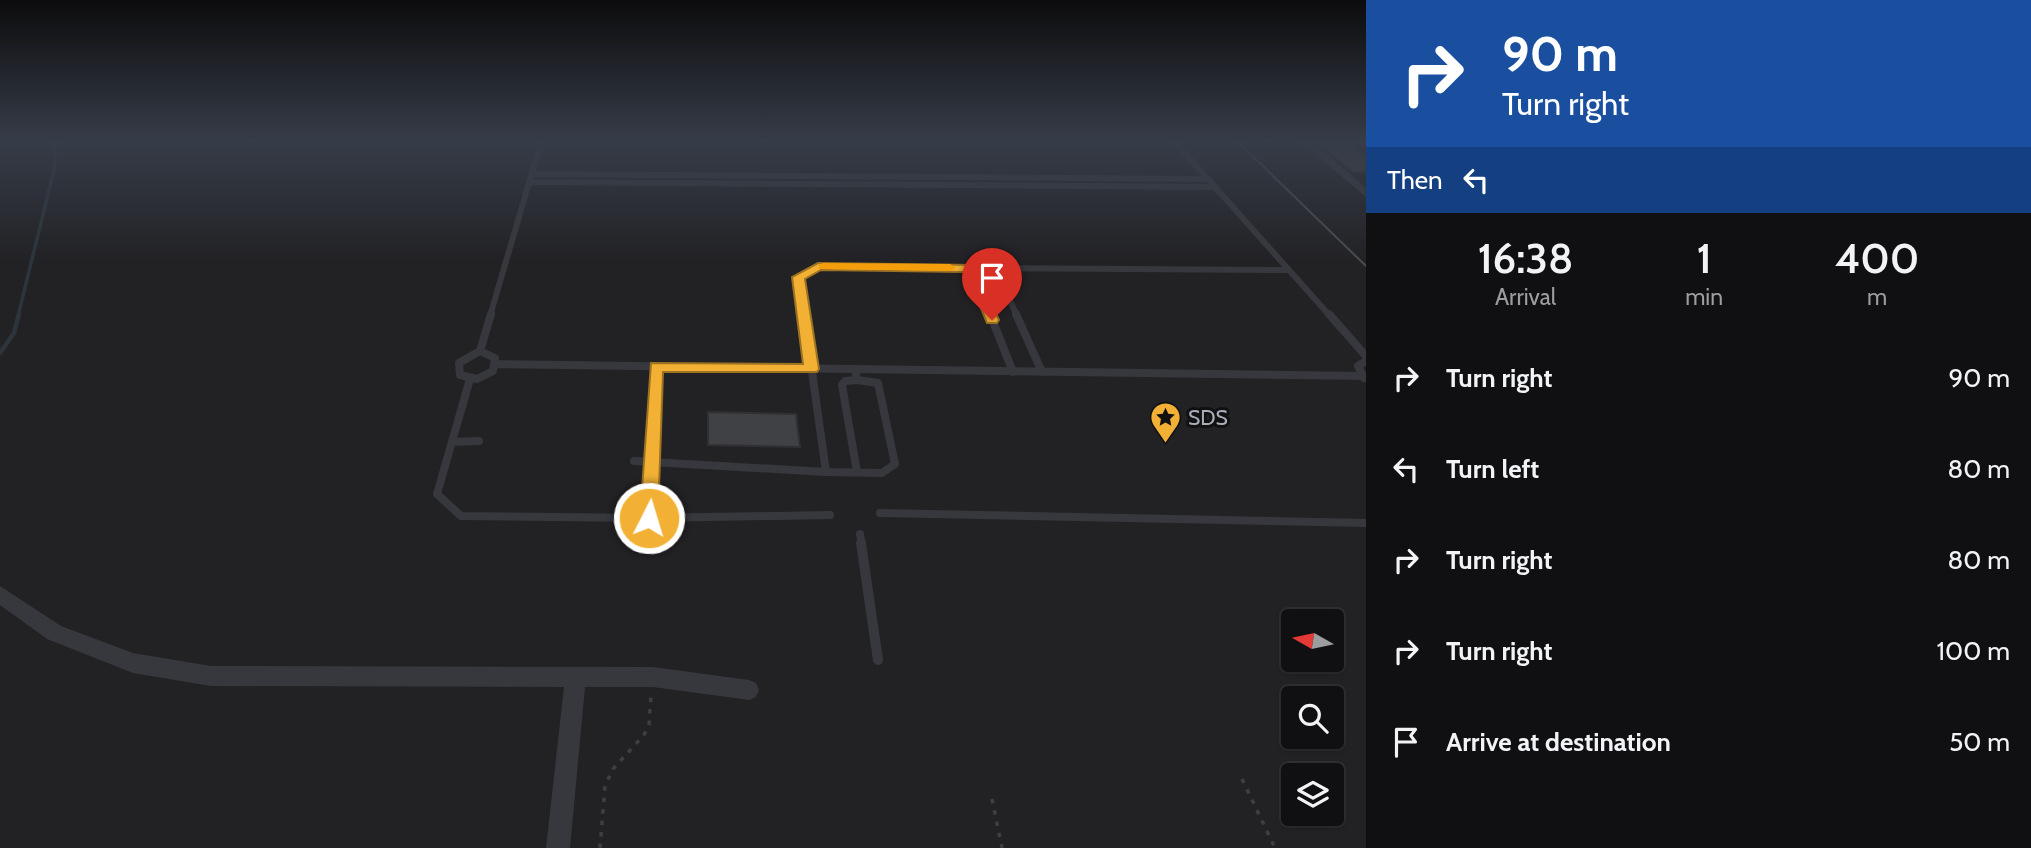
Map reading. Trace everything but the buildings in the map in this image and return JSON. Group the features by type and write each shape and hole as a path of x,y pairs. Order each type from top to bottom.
{"street":[{"path":"1352,182 1366,194"},
{"path":"0,594 54,633 133,663 211,676 653,677 749,690"},
{"path":"558,848 575,678"}],"lane":[{"path":"480,351 530,182"},
{"path":"802,182 1214,187"},
{"path":"1210,182 1366,356"},
{"path":"826,472 799,277 818,267 1289,270"},
{"path":"971,268 1013,372"},
{"path":"995,268 1042,372"},
{"path":"480,351 495,358 496,365 489,374 470,379 460,375 457,367 462,359 480,351"},
{"path":"496,365 1364,378 1358,366 1366,361"},
{"path":"649,518 656,367"},
{"path":"855,369 857,380"},
{"path":"470,379 437,494 461,516 649,518 830,515"},
{"path":"634,461 826,472 857,472 890,470 895,464 895,455 877,383 857,380 845,381 842,385 857,472"},
{"path":"452,442 479,441"},
{"path":"880,513 1366,523"},
{"path":"860,534 877,660"}],"path":[{"path":"600,848 606,786 613,769 644,735 649,724 653,677"},
{"path":"1242,779 1275,848"},
{"path":"992,799 1002,848"}],"shaded area":[{"path":"0,182 1366,182 1366,848 0,848"}],"waterway":[{"path":"18,316 51,182"},
{"path":"0,353 14,333 19,314"}],"tram line":[{"path":"1279,182 1366,266"}],"slow traffic":[{"path":"824,267 950,268"}],"place":[{"name":"SDS","path":"1165,444"}],"route":[{"path":"649,518 656,367 811,369 799,277 818,267 971,268 992,320"}]}
